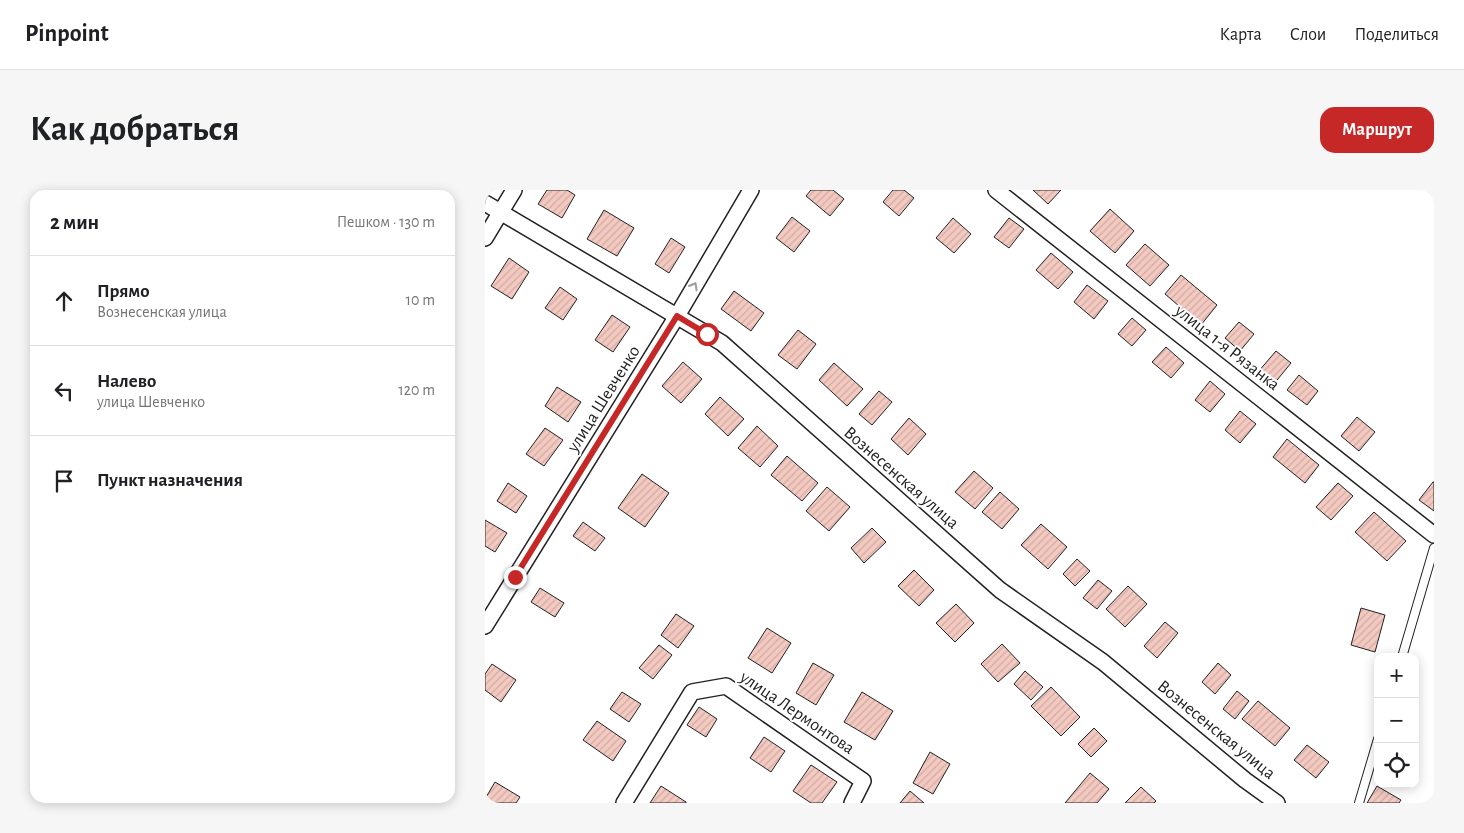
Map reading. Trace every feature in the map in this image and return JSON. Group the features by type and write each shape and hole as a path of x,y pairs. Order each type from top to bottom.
{"street":[{"path":"485,238 514,190"},
{"name":"улица Шевченко","path":"485,626 677,316 751,190"},
{"name":"улица 1-я Рязанка","path":"995,190 1434,535"},
{"name":"Вознесенская улица","path":"485,203 722,343 1000,590 1103,662 1245,780 1277,803"},
{"name":"улица Лермонтова","path":"624,803 692,692 726,686 863,781 852,803"}],"lane":[{"path":"1403,653 1434,548"},
{"path":"1359,803 1377,743"}],"building":[{"path":"547,190 567,190 575,195 562,218 538,204"},
{"path":"811,190 833,190 844,199 830,216 806,196"},
{"path":"893,190 904,190 914,198 899,216 883,202"},
{"path":"1033,190 1061,190 1048,204"},
{"path":"1110,209 1134,231 1115,253 1090,231"},
{"path":"604,210 634,228 617,256 587,239"},
{"path":"792,217 810,231 794,252 776,238"},
{"path":"953,218 971,234 954,253 936,238"},
{"path":"1009,218 1024,229 1009,248 994,237"},
{"path":"671,238 685,247 669,273 655,264"},
{"path":"1145,244 1169,265 1150,286 1126,265"},
{"path":"1051,253 1073,272 1058,289 1036,270"},
{"path":"509,258 529,272 512,299 491,286"},
{"path":"1181,275 1217,305 1201,325 1165,294"},
{"path":"1087,285 1108,301 1094,319 1074,302"},
{"path":"560,287 577,299 563,320 545,308"},
{"path":"734,291 764,313 751,331 721,309"},
{"path":"612,315 630,327 613,352 595,340"},
{"path":"1132,318 1146,330 1132,346 1118,334"},
{"path":"1239,322 1254,334 1240,351 1225,338"},
{"path":"798,330 816,344 797,369 778,355"},
{"path":"1166,347 1184,363 1171,378 1152,362"},
{"path":"1276,351 1291,363 1273,385 1258,372"},
{"path":"683,362 702,379 681,403 662,386"},
{"path":"834,363 863,389 847,406 819,380"},
{"path":"1299,375 1318,391 1307,405 1287,390"},
{"path":"1210,381 1225,394 1210,412 1195,400"},
{"path":"557,387 581,402 568,422 545,406"},
{"path":"879,391 892,402 872,425 859,414"},
{"path":"720,397 744,419 728,436 705,414"},
{"path":"1240,411 1256,424 1240,443 1225,430"},
{"path":"1357,417 1375,432 1359,451 1341,436"},
{"path":"909,418 926,434 908,455 891,439"},
{"path":"757,426 778,446 760,467 738,448"},
{"path":"545,428 563,440 544,466 526,454"},
{"path":"1287,439 1319,465 1305,483 1273,457"},
{"path":"787,456 818,483 802,501 771,475"},
{"path":"974,471 993,488 975,509 955,492"},
{"path":"642,474 669,493 645,527 618,508"},
{"path":"1434,482 1434,511 1419,500"},
{"path":"508,483 527,496 516,513 497,501"},
{"path":"1338,483 1353,496 1331,520 1316,507"},
{"path":"827,487 850,507 829,531 806,511"},
{"path":"1000,492 1019,509 1002,529 982,512"},
{"path":"1374,512 1406,541 1387,561 1355,532"},
{"path":"485,520 507,533 495,552 485,546"},
{"path":"583,522 605,538 595,551 573,536"},
{"path":"1041,524 1067,547 1048,569 1021,545"},
{"path":"872,528 886,542 864,563 851,548"},
{"path":"1077,559 1090,571 1075,586 1063,574"},
{"path":"914,570 934,590 919,606 898,586"},
{"path":"1098,580 1112,591 1097,609 1083,598"},
{"path":"1128,586 1147,604 1125,627 1106,609"},
{"path":"540,588 564,603 555,617 531,602"},
{"path":"956,604 974,623 955,642 936,623"},
{"path":"1361,608 1385,615 1375,652 1351,645"},
{"path":"676,614 694,626 678,648 661,635"},
{"path":"1165,622 1178,633 1157,658 1144,646"},
{"path":"767,628 791,643 772,673 748,658"},
{"path":"1002,644 1020,663 998,682 981,664"},
{"path":"659,645 672,655 653,679 639,668"},
{"path":"813,663 834,675 816,705 796,693"},
{"path":"1218,663 1231,675 1215,694 1202,682"},
{"path":"492,664 516,680 501,702 485,690 485,674"},
{"path":"1025,671 1043,687 1031,700 1014,684"},
{"path":"1051,687 1080,717 1061,736 1031,706"},
{"path":"1237,691 1249,701 1235,719 1223,709"},
{"path":"622,692 641,704 629,722 610,709"},
{"path":"862,692 893,711 875,740 844,722"},
{"path":"1258,701 1290,728 1275,746 1242,719"},
{"path":"699,707 717,719 706,737 687,725"},
{"path":"597,721 626,741 613,761 583,740"},
{"path":"1094,728 1107,741 1091,757 1078,744"},
{"path":"764,737 785,751 771,772 750,758"},
{"path":"1307,745 1329,762 1316,778 1294,760"},
{"path":"930,752 950,764 933,794 913,783"},
{"path":"811,765 837,782 822,803 811,803 793,791"},
{"path":"1090,773 1109,789 1097,803 1065,803"},
{"path":"495,782 520,797 516,803 491,803 485,799"},
{"path":"661,786 686,802 686,803 650,803"},
{"path":"1141,787 1156,801 1154,803 1125,803"},
{"path":"1376,788 1380,788 1401,800 1399,803 1367,803"},
{"path":"910,791 924,803 900,803"}],"route":[{"path":"515,577 677,316 707,334"}]}
